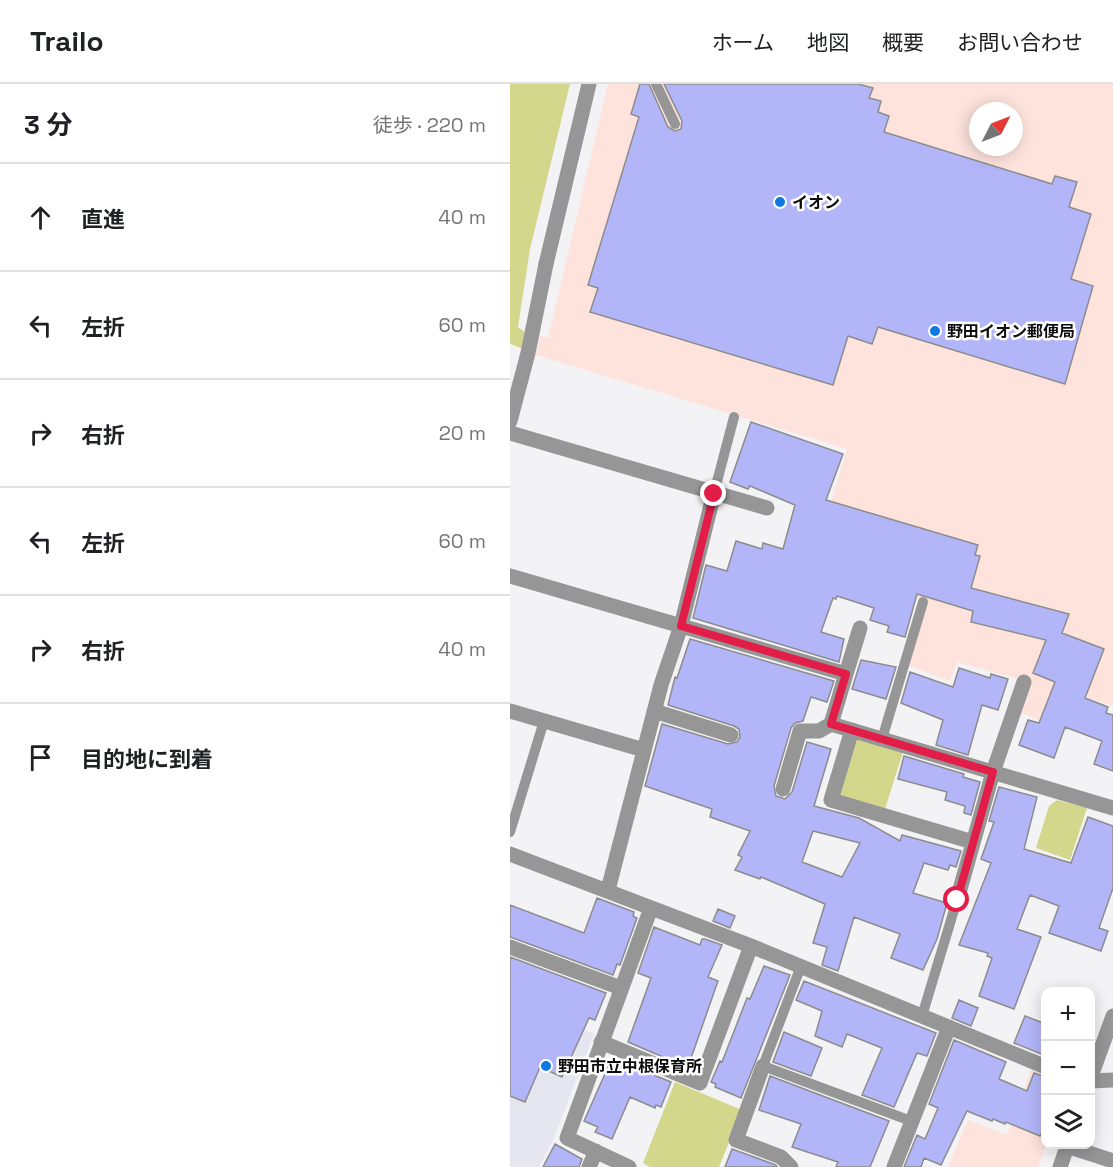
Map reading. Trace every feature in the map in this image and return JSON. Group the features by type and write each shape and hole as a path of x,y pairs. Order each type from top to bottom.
{"street":[{"path":"510,421 528,353 546,264 589,84"},
{"path":"510,432 767,508"},
{"path":"608,890 654,711 681,626 714,494"},
{"path":"510,576 846,674"},
{"path":"783,789 800,731 819,731 831,724 860,628"},
{"path":"957,900 993,772 1024,682"},
{"path":"510,711 644,750"},
{"path":"654,711 731,735"},
{"path":"831,724 1113,808"},
{"path":"852,730 831,800 973,842"},
{"path":"510,854 751,946 1041,1065"},
{"path":"629,1167 567,1138 651,908"},
{"path":"602,1042 700,1083 751,946"},
{"path":"510,947 621,988"},
{"path":"1095,1066 1113,1016"},
{"path":"894,1167 949,1027"},
{"path":"763,1066 736,1140 781,1157 791,1167"},
{"path":"1095,1080 1113,1080"},
{"path":"1060,1167 1067,1149"},
{"path":"1079,1149 1113,1161"},
{"path":"589,1167 596,1151"}],"lane":[{"path":"656,84 675,123"},
{"path":"714,494 734,417"},
{"path":"882,739 923,602"},
{"path":"510,832 544,721"},
{"path":"922,1016 957,900"},
{"path":"801,966 763,1066 911,1121"}],"shaded area":[{"path":"608,84 1113,84 1113,706 1082,695 1068,731 1021,713 1029,682 957,662 950,681 909,666 927,601 812,566 847,449 536,355 540,336 548,338"},
{"name":"野田市立中根保育所","path":"510,997 594,1034 553,1140 539,1167 510,1167"},
{"path":"1032,1068 1041,1072 1041,1149 1045,1149 1038,1167 948,1167 968,1120 1007,1135"}],"green space":[{"path":"510,84 570,84 530,249 518,327 526,333 524,349 510,344"},
{"path":"855,737 903,752 885,809 842,797 838,791"},
{"path":"1057,800 1087,808 1070,860 1036,848 1049,806"},
{"path":"675,1082 742,1110 719,1167 650,1167 643,1163"}],"building":[{"path":"640,84 649,84 668,127 675,131 681,129 682,121 664,84 858,84 873,88 869,98 881,101 878,112 889,116 884,132 1052,184 1055,176 1077,182 1069,207 1091,214 1071,279 1093,286 1065,384 878,327 872,344 848,336 833,385 590,312 598,288 588,285 639,117 631,114"},
{"path":"751,422 843,454 826,500 978,545 975,555 980,556 971,588 1069,614 1062,633 1104,649 1085,698 1108,707 1106,713 1113,715 1113,771 1094,764 1102,741 1065,727 1054,758 1019,745 1028,720 1039,723 1055,682 1033,673 1046,640 971,622 973,611 917,594 905,637 887,632 889,626 870,620 874,608 837,596 836,599 833,598 821,632 844,639 839,662 693,618 706,565 727,571 736,541 762,549 763,543 783,549 795,505 750,486 748,489 730,482"},
{"path":"690,639 834,681 827,702 811,697 803,721 795,723 791,728 774,786 776,796 785,799 792,792 807,742 831,749 814,806 859,818 900,841 902,835 961,851 956,867 950,865 948,870 924,863 913,893 947,903 937,939 923,970 891,958 900,934 854,917 838,971 822,965 827,947 813,943 825,904 761,877 760,879 735,870 742,857 738,855 750,831 710,817 712,809 645,786 662,724 728,744 737,742 740,737 739,729 734,726 668,705 675,677 677,678","holes":["813,831 860,843 842,877 802,862"]},
{"path":"861,660 896,667 886,699 852,689"},
{"path":"959,668 990,678 991,674 1008,679 998,710 982,705 968,755 936,745 943,720 901,703 910,672 953,687"},
{"path":"904,756 964,774 963,777 980,782 971,815 964,813 965,806 945,800 947,792 898,779"},
{"path":"999,787 1037,797 1024,849 1071,863 1088,817 1113,826 1113,888 1099,928 1108,931 1101,951 1049,933 1059,906 1030,895 1017,929 1041,937 1014,1009 979,996 992,958 987,956 988,953 959,945 991,863 981,859 994,822 989,821"},
{"path":"597,898 634,912 633,916 637,918 620,965 617,964 613,975 510,937 510,905 584,933"},
{"path":"718,909 735,916 730,928 713,921"},
{"path":"654,927 700,945 702,939 705,939 722,945 708,977 718,981 690,1061 681,1058 679,1064 628,1042 651,978 638,973"},
{"path":"510,957 606,993 595,1020 589,1018 562,1077 540,1067 525,1102 510,1096"},
{"path":"764,966 790,975 741,1098 715,1087 716,1084 711,1082 720,1061 722,1062 747,998 750,999"},
{"path":"804,981 936,1033 927,1056 917,1053 894,1107 862,1095 882,1048 847,1034 842,1047 815,1036 822,1011 796,1000"},
{"path":"959,1000 978,1008 971,1026 952,1018"},
{"path":"1025,1016 1041,1022 1041,1054 1014,1043"},
{"path":"784,1032 822,1048 811,1076 773,1062"},
{"path":"954,1040 1006,1062 999,1079 1027,1091 1034,1073 1041,1075 1041,1134 1040,1136 1006,1122 1005,1124 993,1119 992,1121 967,1111 941,1165 924,1158 921,1167 904,1167 917,1135 925,1139 938,1108 929,1104"},
{"path":"612,1058 671,1082 661,1107 656,1105 655,1108 630,1097 612,1139 595,1132 598,1127 584,1121"},
{"path":"770,1076 889,1121 870,1167 836,1167 838,1162 792,1147 801,1124 759,1110"},
{"path":"555,1144 582,1159 579,1167 543,1167"},
{"path":"732,1149 776,1165 777,1167 725,1167"}],"place":[{"name":"イオン","path":"780,202"},
{"name":"野田イオン郵便局","path":"935,331"},
{"name":"野田市立中根保育所","path":"546,1066"}],"route":[{"path":"714,494 681,626 846,674 831,724 993,772 957,900"}]}
